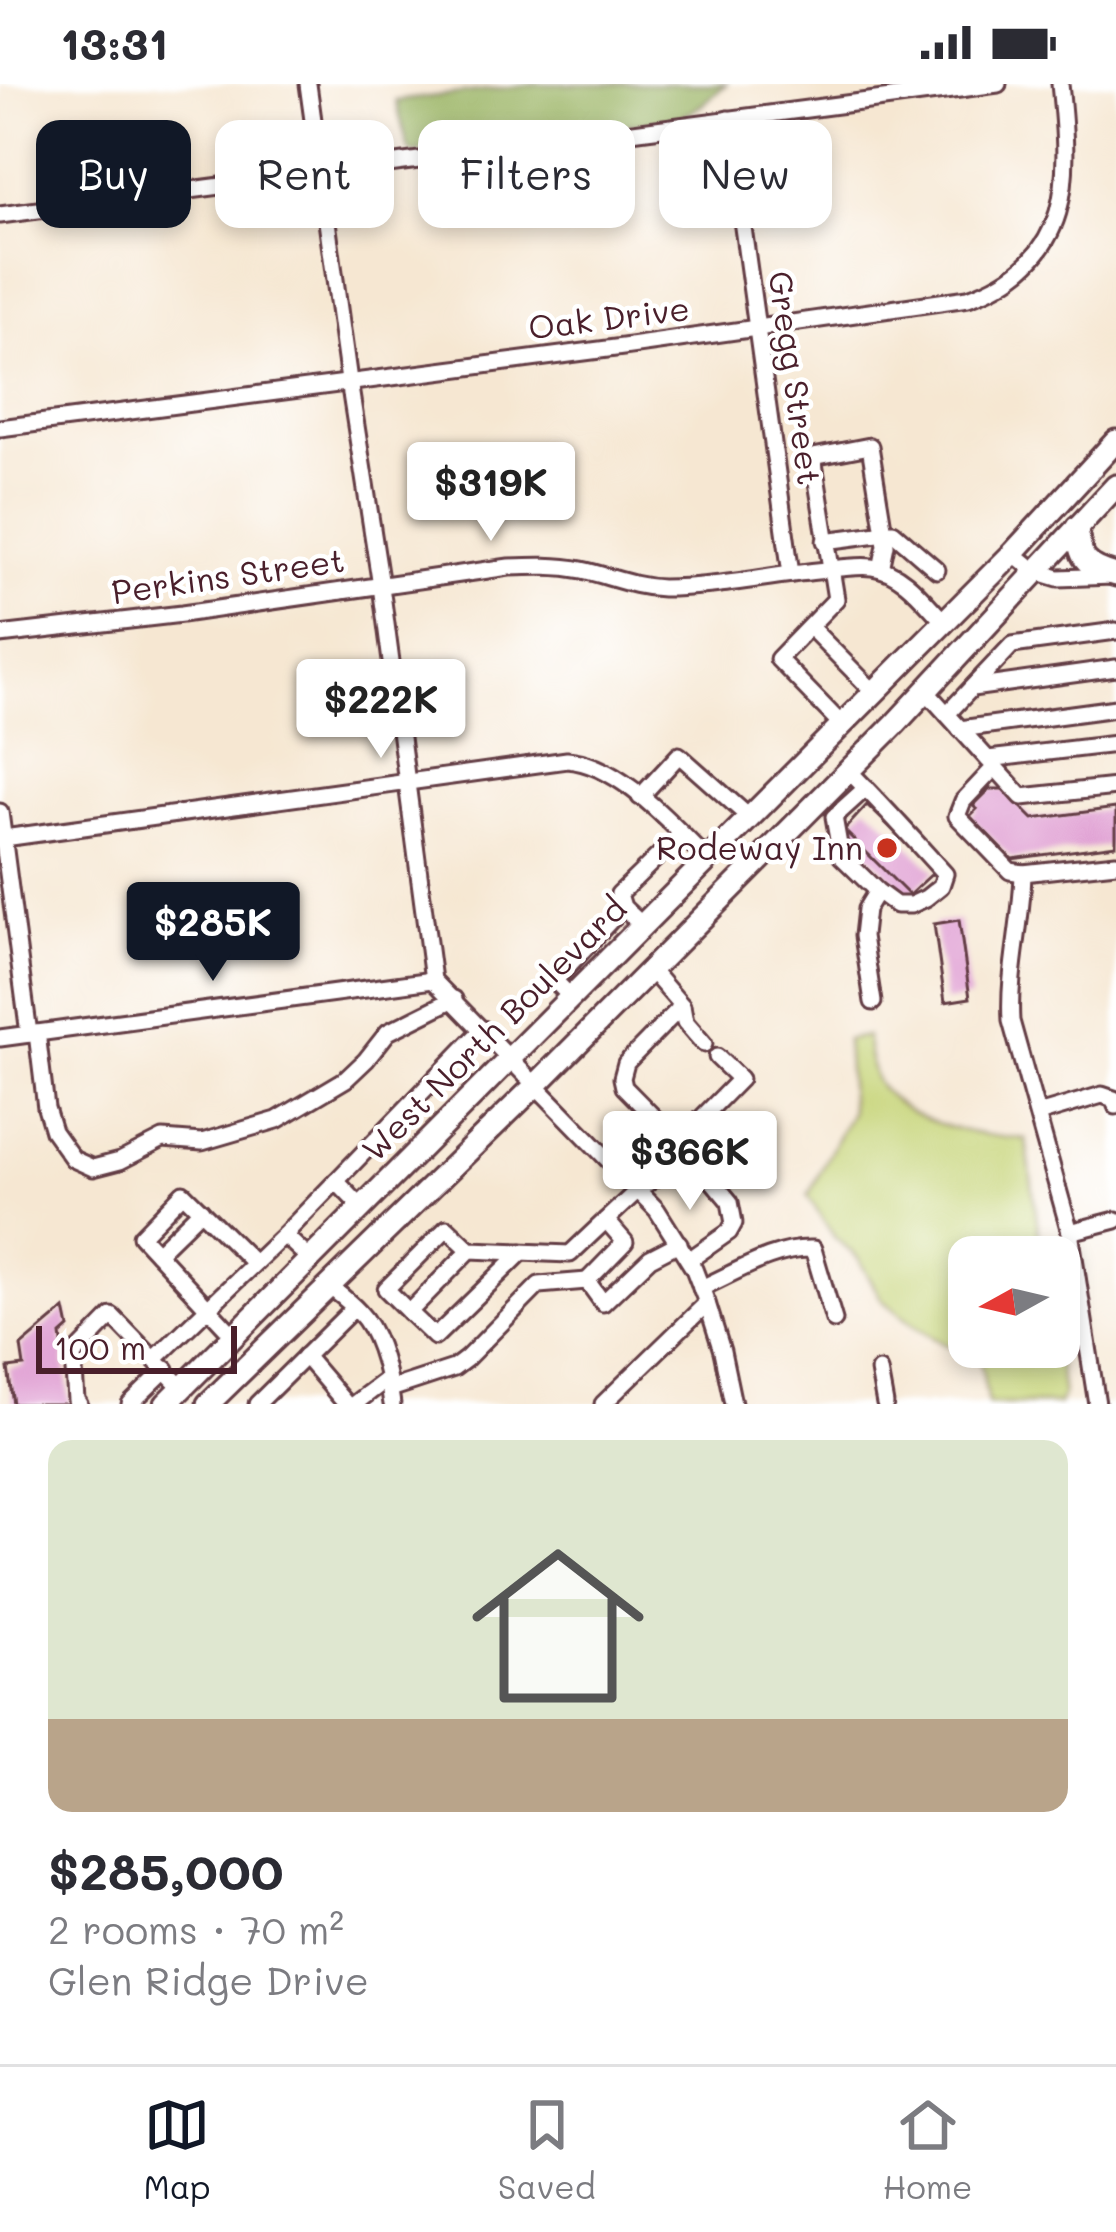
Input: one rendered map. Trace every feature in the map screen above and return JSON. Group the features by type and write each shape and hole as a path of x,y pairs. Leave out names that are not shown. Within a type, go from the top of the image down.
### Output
{"main road":[{"name":"West North Boulevard","path":"177,1399 234,1336 1013,553 1116,441"},
{"name":"West North Boulevard","path":"208,1404 651,970 828,807 849,771 1116,486"},
{"path":"1076,527 1082,557 1092,567 1116,575"},
{"path":"177,1399 267,1319 272,1298"}],"street":[{"path":"308,84 313,120"},
{"path":"394,162 998,84"},
{"name":"Oak Drive","path":"0,428 968,298 989,291 1021,268 1051,231 1064,196 1066,143 1060,84"},
{"name":"Gregg Street","path":"728,118 791,574"},
{"path":"0,215 215,186"},
{"path":"328,228 433,980 639,1190 679,1243 704,1296 733,1404"},
{"path":"842,725 778,659 836,599 813,457 870,446 886,545 881,569 914,590 944,622"},
{"path":"825,542 897,533 937,570"},
{"path":"1013,553 1035,571 1058,578 1116,575"},
{"name":"Perkins Street","path":"0,635 522,567 565,568 658,588 862,567 881,569"},
{"path":"810,626 874,692"},
{"path":"947,714 1012,644 1116,631"},
{"path":"972,688 1116,668"},
{"path":"926,691 1022,797 1116,787"},
{"path":"960,729 1116,708"},
{"path":"1116,745 992,763 957,816 1010,871 1116,863"},
{"path":"640,797 679,755 750,818"},
{"path":"4,838 567,760 592,765 616,778 708,860"},
{"path":"849,771 866,788 945,874 941,886 911,905 896,905 841,856 828,807 866,788"},
{"path":"0,812 46,1108 53,1131 73,1159 93,1168 120,1161 163,1139 202,1142 277,1120 346,1079 388,1032 454,999"},
{"path":"643,926 623,907 619,894 681,834"},
{"path":"1023,873 1012,1021 1070,1232 1097,1404"},
{"path":"872,1002 863,936 866,909 877,891"},
{"path":"572,998 556,979 623,907"},
{"path":"598,934 617,952"},
{"path":"651,970 682,1006 685,1022 704,1044"},
{"path":"0,1038 433,980"},
{"path":"682,1006 626,1063 622,1078 625,1088 730,1202 734,1223 729,1232 688,1260"},
{"path":"130,1404 207,1307 284,1235 483,1029"},
{"path":"522,1252 436,1337 386,1288 447,1228 470,1250 522,1252 570,1254 684,1148 740,1079 717,1057"},
{"path":"432,1082 460,1111"},
{"path":"1038,1114 1102,1095 1114,1099 1116,1106"},
{"path":"336,1181 362,1208"},
{"path":"234,1336 141,1236 183,1193 254,1263"},
{"path":"157,1253 201,1210"},
{"path":"305,1356 350,1404 454,1368 539,1286 587,1281 625,1242 606,1220"},
{"path":"1070,1232 1116,1220"},
{"path":"284,1235 310,1260"},
{"path":"587,1281 603,1303 650,1258 679,1243"},
{"path":"603,1404 704,1296 765,1259 813,1249 834,1320"},
{"path":"409,1312 470,1250"},
{"path":"329,1286 369,1326 390,1391"},
{"path":"257,1404 354,1308"},
{"path":"80,1404 74,1357 112,1316 160,1364 177,1399"},
{"path":"879,1371 885,1404"}],"green space":[{"path":"534,84 726,84 681,118 635,124 635,120 418,120 418,152 412,153 396,101"},
{"path":"866,1036 877,1082 906,1109 945,1126 1026,1139 1039,1236 948,1236 948,1345 918,1329 882,1300 858,1258 835,1238 808,1196 851,1112 846,1040"},
{"path":"982,1368 1059,1368 1063,1395 1059,1404 988,1404"}],"building":[{"path":"990,789 1003,789 1033,819 1116,808 1116,845 1012,859 970,816"},
{"name":"Rodeway Inn","path":"867,805 935,871 909,895 844,830"},
{"path":"959,920 970,998 945,1002 934,924"},
{"path":"65,1309 69,1328 61,1335 70,1404 13,1404 8,1368 24,1366 21,1346"}],"place":[{"name":"Rodeway Inn","path":"887,848"}]}
